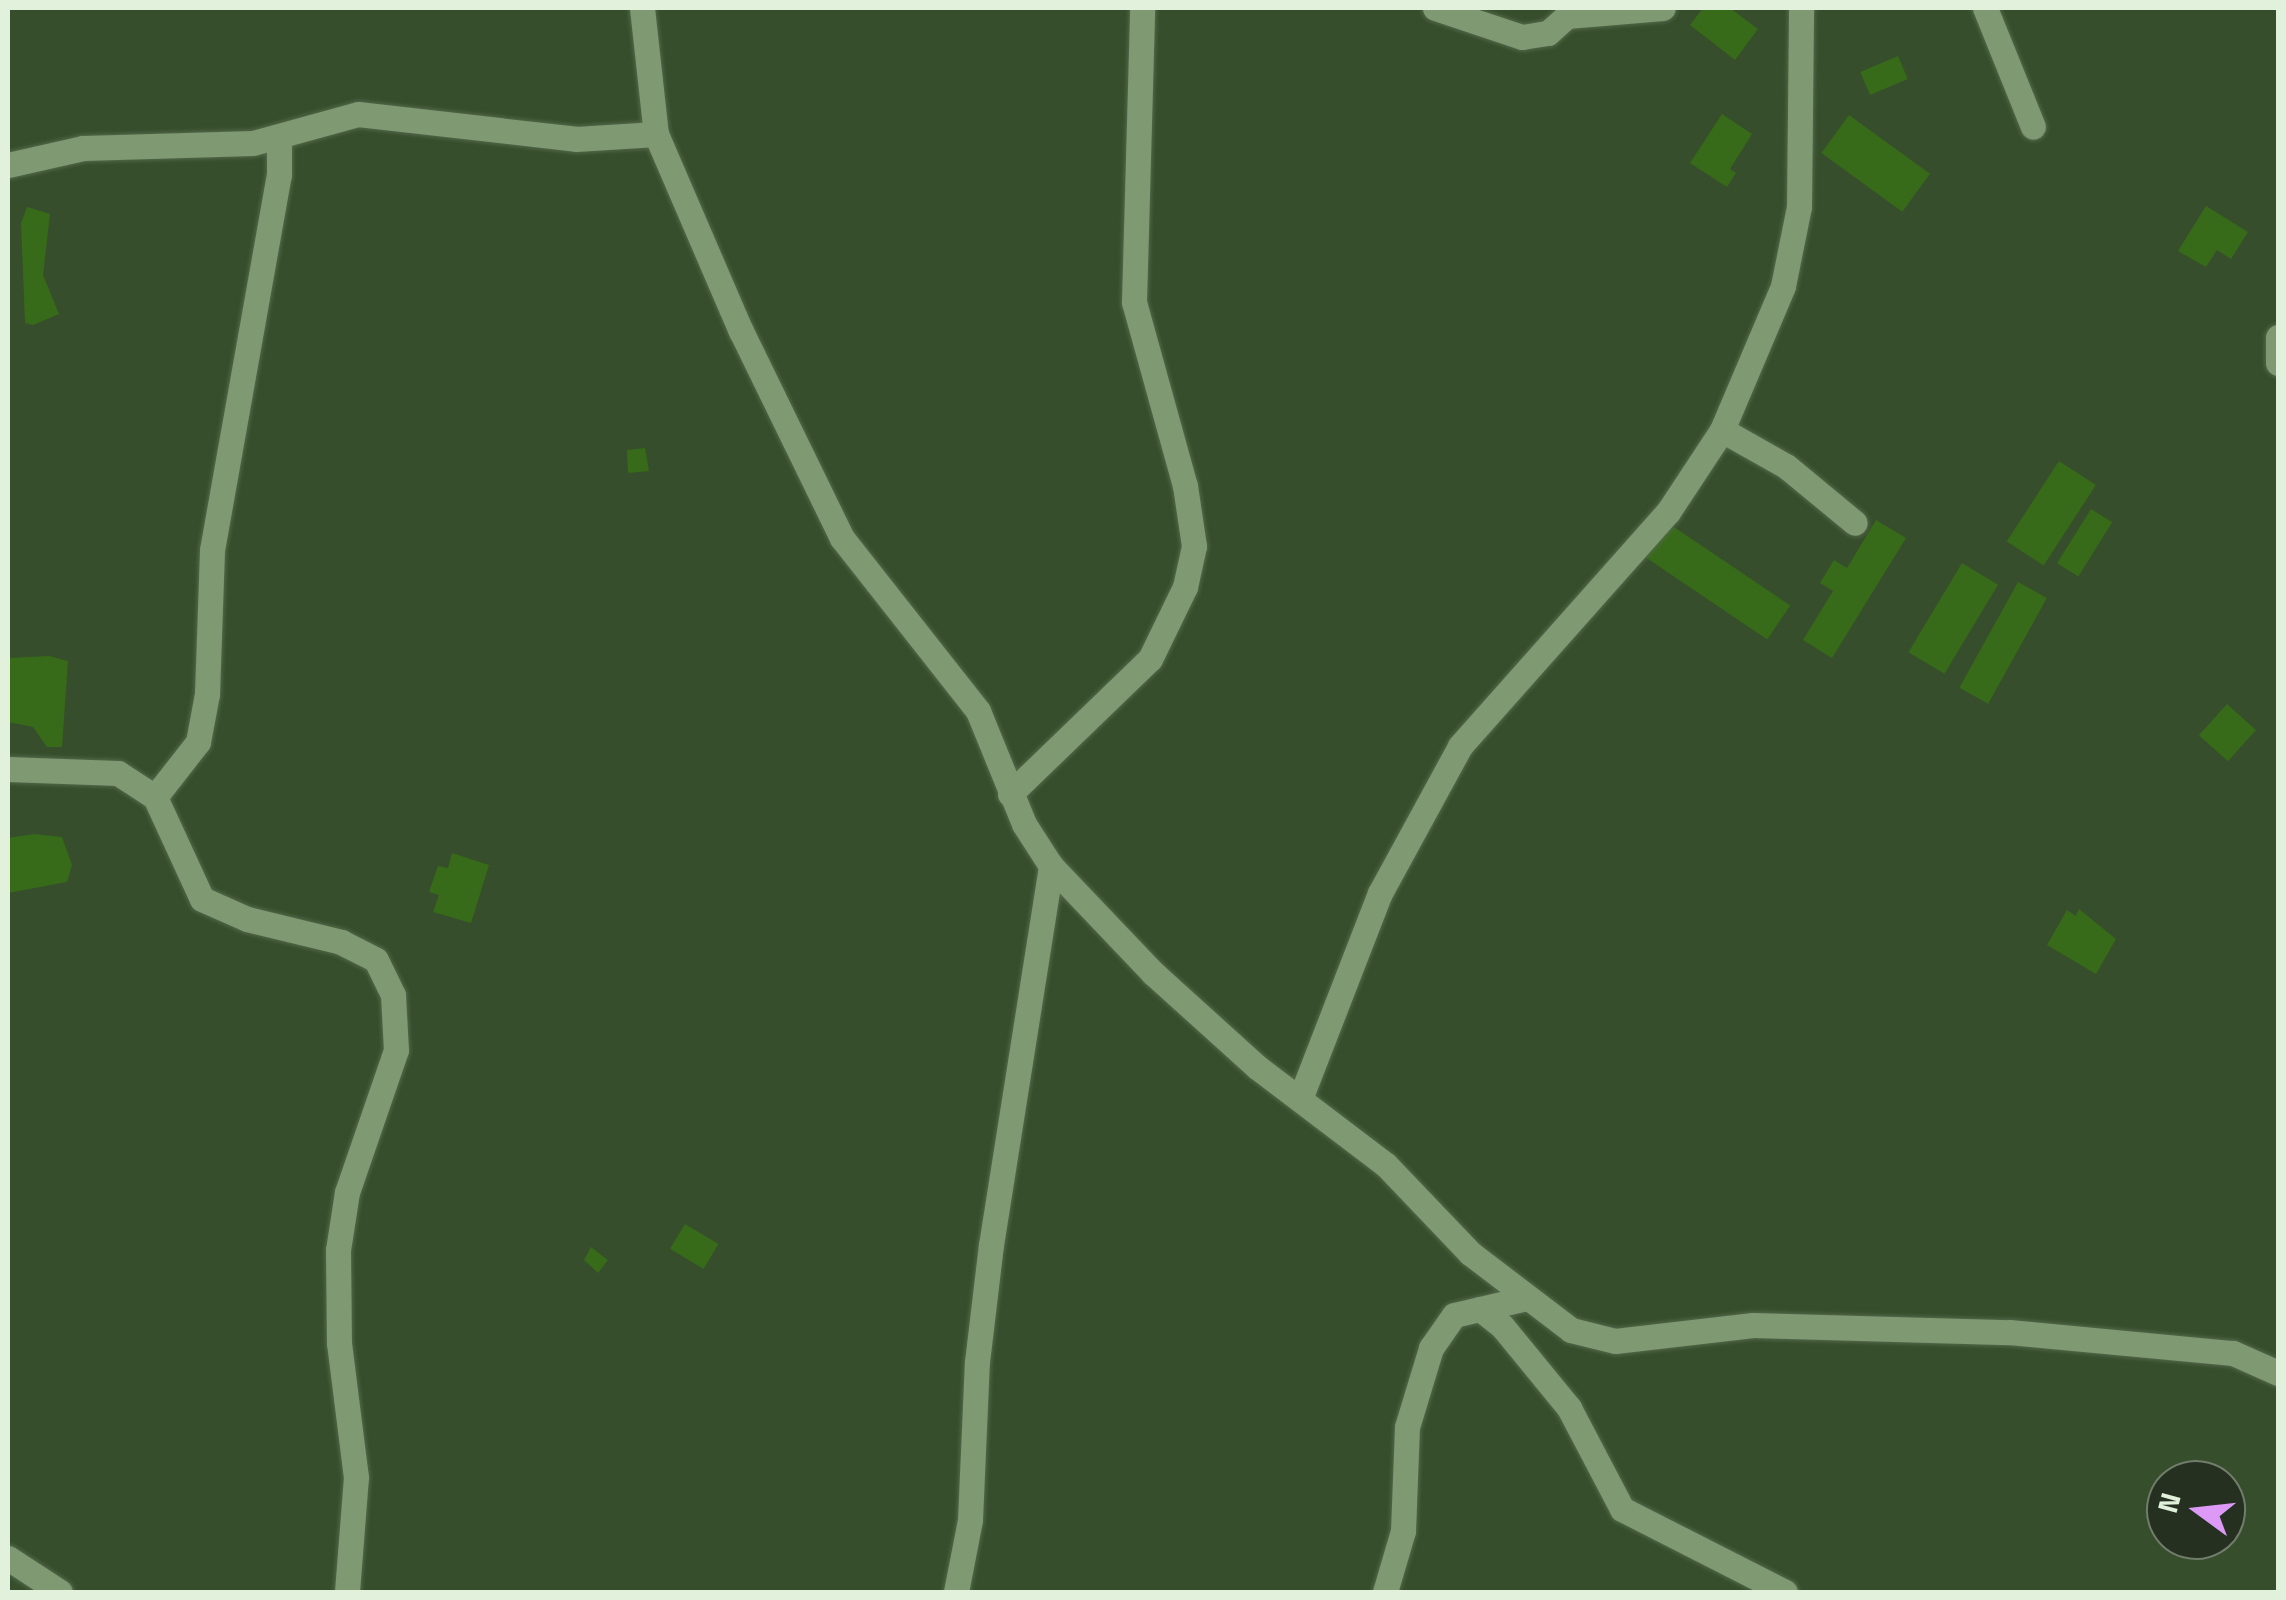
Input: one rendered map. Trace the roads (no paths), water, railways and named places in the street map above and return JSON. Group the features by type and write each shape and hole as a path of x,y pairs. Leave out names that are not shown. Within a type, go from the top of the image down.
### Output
{"street":[{"path":"642,8 656,134 741,332 842,538 978,711 1010,794 1052,866 1153,973 1300,1099 1386,1165 1470,1253 1571,1330 1615,1341 1754,1325 2009,1332 2233,1352 2278,1373"},
{"path":"1010,794 1150,658 1175,612 1194,546 1185,486 1134,302 1142,8"},
{"path":"1434,8 1522,38 1548,33 1567,16 1662,8"},
{"path":"1300,1099 1380,893 1460,746 1668,512 1722,430 1783,286 1799,207 1800,8"},
{"path":"1985,8 2033,127"},
{"path":"8,165 83,148 279,139 358,114 576,139 656,134"},
{"path":"155,796 198,742 207,694 212,550 279,175 279,139"},
{"path":"2278,337 2278,362"},
{"path":"1722,430 1786,466 1854,523"},
{"path":"8,769 118,773 155,796 202,899 247,919 341,942 376,960 393,995 396,1050 347,1192 338,1250 339,1342 356,1477 347,1592"},
{"path":"956,1592 970,1520 977,1362 991,1245 1052,866"},
{"path":"1385,1592 1403,1531 1407,1427 1418,1382 1442,1328 1454,1315 1527,1298"},
{"path":"1480,1309 1569,1408 1622,1509 1785,1592"},
{"path":"8,1558 60,1592"}]}
